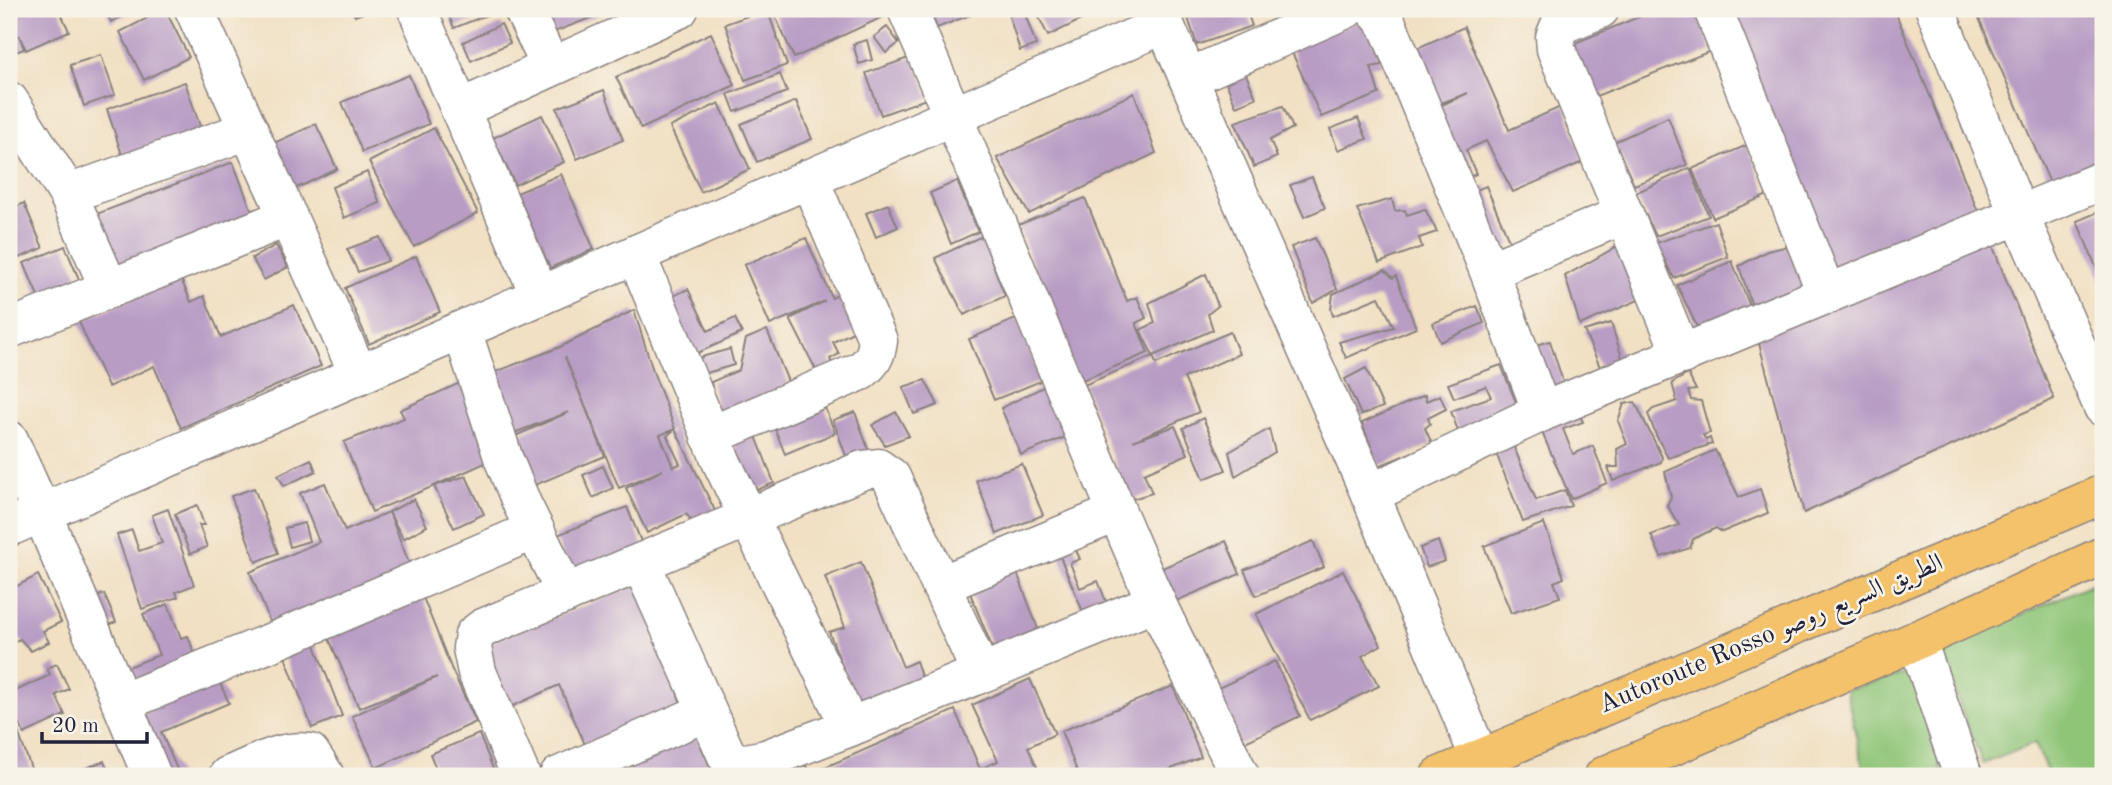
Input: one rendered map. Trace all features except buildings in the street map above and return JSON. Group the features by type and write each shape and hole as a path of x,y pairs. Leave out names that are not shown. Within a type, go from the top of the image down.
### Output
{"highway":[{"name":"Autoroute Rosso الطريق السريع روصو","path":"1440,776 1484,767 2103,494"},
{"path":"1604,776 2103,556"}],"street":[{"path":"194,9 359,375"},
{"path":"417,9 540,296"},
{"path":"523,9 551,67"},
{"path":"460,109 679,9"},
{"path":"907,9 954,116 1116,513 1156,603 1240,776"},
{"path":"1188,78 1346,9"},
{"path":"1374,9 1387,24 1489,271 1542,412"},
{"path":"1600,9 1560,26 1555,37 1556,49 1682,355"},
{"path":"1713,9 1827,295"},
{"path":"1935,9 2103,407"},
{"path":"25,520 954,116 1162,16 1370,494 1484,767"},
{"path":"9,101 68,194 109,288"},
{"path":"68,194 249,130"},
{"path":"710,436 861,371 872,362 876,354 878,341 809,178"},
{"path":"1370,494 1542,412 2103,180"},
{"path":"1489,271 1623,215"},
{"path":"9,329 288,217"},
{"path":"636,254 710,436 850,727"},
{"path":"461,330 503,460 566,594"},
{"path":"9,440 25,520 121,703 152,776"},
{"path":"521,776 472,657 474,635 483,628 863,470 878,468 891,477 981,673"},
{"path":"941,584 1116,513"},
{"path":"121,703 535,530"},
{"path":"641,563 727,756 746,764 850,727 1156,603"},
{"path":"1917,640 1963,776"},
{"path":"559,776 706,712"},
{"path":"228,776 299,751 310,753 325,776"}],"green space":[{"path":"2103,579 2103,776 2049,776 2035,743 1983,764 1939,651"},
{"path":"1912,672 1943,776 1865,776 1846,690"}]}
